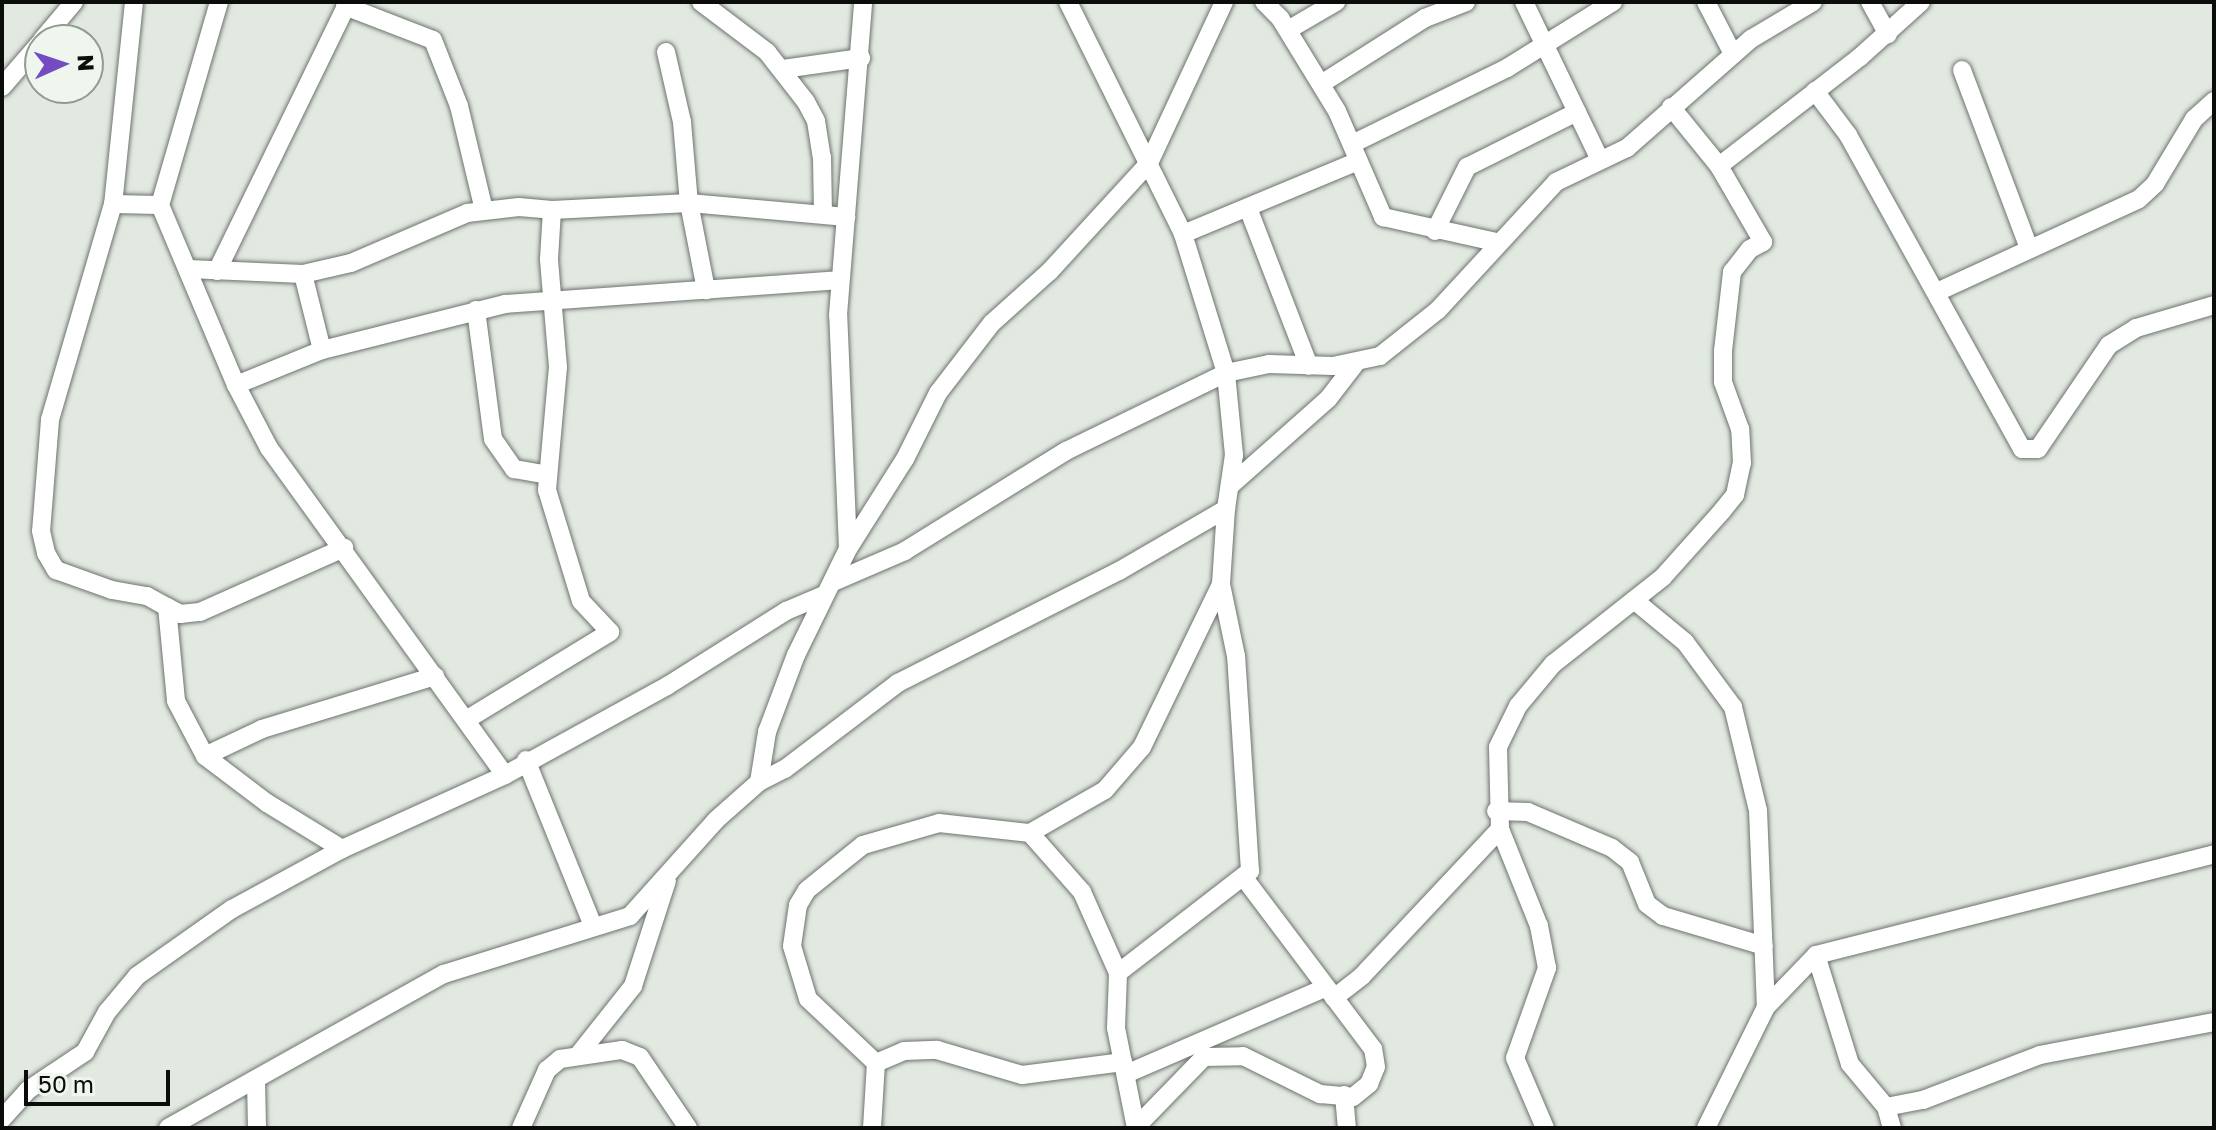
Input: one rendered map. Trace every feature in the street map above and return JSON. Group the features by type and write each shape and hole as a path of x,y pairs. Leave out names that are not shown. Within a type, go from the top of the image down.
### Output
{"street":[{"path":"55,24 74,2"},
{"path":"134,2 113,204 50,420 41,531 56,570 112,590 147,596 180,614 200,612 344,548"},
{"path":"219,2 160,205 236,385 269,448 466,720 481,749 505,775"},
{"path":"701,2 783,69 816,121 823,214"},
{"path":"848,549 839,280 861,58 863,2"},
{"path":"1068,2 1183,234 1226,373 1231,485 1226,509 1221,584 1231,621 1244,746 1250,865 1245,879 1159,937 1118,973"},
{"path":"759,782 767,732 828,588 848,549 905,459 938,393 992,323 1050,271 1149,163 1224,2"},
{"path":"1264,2 1288,30 1321,84 1383,217 1435,231 1496,242"},
{"path":"1288,30 1336,2"},
{"path":"1321,84 1425,18 1466,2"},
{"path":"1524,2 1600,160"},
{"path":"1183,234 1248,208 1355,153 1546,44 1613,2"},
{"path":"1706,2 1733,54"},
{"path":"2,1119 28,1090 85,1052 107,1012 137,976 232,909 342,849 505,775 526,760 667,686 786,611 905,551 1066,451 1226,373 1269,364 1355,364 1380,356 1438,310 1496,242 1556,182 1627,148 1733,54 1813,2"},
{"path":"1870,2 1888,34"},
{"path":"1719,166 1888,34 1921,2"},
{"path":"217,271 347,4 433,40 459,106 484,210"},
{"path":"666,52 682,122 689,203 706,290"},
{"path":"783,69 861,58"},
{"path":"2,87 24,61"},
{"path":"1962,70 2029,248"},
{"path":"1815,91 1848,135 1937,292 2016,443 2032,451 2109,345 2136,328 2214,305"},
{"path":"1937,292 2139,199 2155,184 2194,119 2214,101"},
{"path":"1545,1128 1515,1058 1547,968 1539,926 1498,820 1498,747 1518,706 1553,664 1663,577 1735,495 1742,463 1740,429 1723,382 1723,351 1732,272 1750,249 1763,242 1719,166 1671,107"},
{"path":"1435,231 1467,167 1577,112"},
{"path":"189,269 303,274 351,263 435,224 484,210 689,203 846,217"},
{"path":"113,204 160,205"},
{"path":"1248,208 1309,366"},
{"path":"466,720 610,632 581,601 551,516 547,475 555,425 556,304 549,259 552,210"},
{"path":"303,274 322,350"},
{"path":"236,385 322,350 505,304 556,304 839,280"},
{"path":"476,310 493,439 514,469 547,475"},
{"path":"1231,485 1328,399 1355,364"},
{"path":"168,1128 444,974 630,916 668,878 716,820 759,782 785,769 898,683 1119,571 1226,509"},
{"path":"876,1063 814,1007 803,989 792,946 798,905 807,890 863,845 939,823 1030,833 1105,790 1142,747 1221,584"},
{"path":"1634,600 1685,642 1733,707 1758,810 1766,1007"},
{"path":"167,607 176,701 205,756 267,803 342,849"},
{"path":"205,756 262,729 435,676"},
{"path":"526,760 593,926"},
{"path":"876,1063 904,1051 937,1050 1022,1075 1124,1068 1329,993 1362,976 1498,820 1528,812 1612,848 1630,862 1647,904 1663,916 1764,946"},
{"path":"1030,833 1082,892 1118,973 1116,1028 1136,1128"},
{"path":"1706,1128 1766,1007 1816,955 2214,854"},
{"path":"579,1054 633,986 668,878"},
{"path":"1136,1128 1204,1057 1243,1056 1301,1088 1353,1097 1369,1084 1376,1067 1373,1049 1245,879"},
{"path":"1816,955 1850,1064 1886,1107 1892,1128"},
{"path":"1886,1107 1923,1100 2040,1055 2214,1022"},
{"path":"521,1128 547,1070 560,1059 622,1050 640,1057 688,1128"},
{"path":"872,1128 876,1063"},
{"path":"256,1080 257,1128"},
{"path":"1344,1095 1347,1128"}]}
